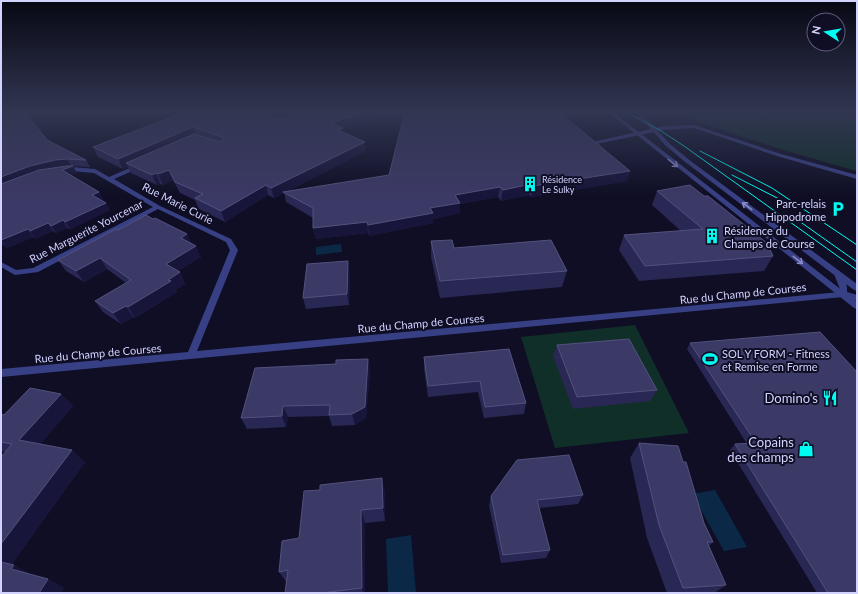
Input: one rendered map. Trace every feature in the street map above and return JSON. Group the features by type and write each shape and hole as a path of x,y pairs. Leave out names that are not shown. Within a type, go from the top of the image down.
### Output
{"street":[{"path":"596,142 606,140"},
{"path":"645,140 857,306"},
{"path":"663,140 686,160 857,288"},
{"path":"734,140 779,155 857,177"},
{"path":"108,179 143,164"},
{"name":"Rue Marie Curie","path":"57,172 72,169 94,171 158,206 229,241 234,250 191,356"},
{"name":"Rue Marguerite Yourcenar","path":"1,264 15,273 35,270 158,206"},
{"path":"838,274 844,289 842,294"},
{"path":"842,294 857,298"},
{"name":"Rue du Champ de Courses","path":"1,373 842,294"}],"green space":[{"path":"752,140 857,140 857,171"},
{"path":"635,325 689,433 555,448 521,337"}],"water":[{"path":"341,244 342,252 316,255 316,247"},
{"path":"715,490 747,547 724,551 692,494"},
{"path":"411,535 416,593 388,593 386,539"}],"building":[{"path":"1,140 47,140 86,160 55,160 30,166 1,177"},
{"path":"112,140 163,140 118,159 93,147"},
{"path":"181,140 213,140 220,142 223,140 360,140 365,142 271,188 266,185 221,211 195,198 203,194 175,182 169,170 152,175 126,163"},
{"path":"398,140 592,140 630,171 533,186 531,184 503,190 500,187 455,195 460,203 430,208 433,213 368,225 367,222 313,228 313,208 283,192 389,175"},
{"path":"73,166 62,170 99,192 92,195 106,203 65,222 63,220 51,226 48,223 30,231 28,229 1,240 1,184 39,170"},
{"path":"690,185 704,196 708,196 767,243 773,256 645,266 624,235 703,229 657,191"},
{"path":"146,215 187,234 181,238 196,246 166,264 180,272 168,280 171,281 128,307 126,306 113,313 95,301 131,280 100,258 76,271 58,260"},
{"path":"452,240 454,248 551,240 567,271 440,281 431,241"},
{"path":"348,261 347,294 303,298 307,264"},
{"path":"820,332 857,372 857,593 828,593 735,444 756,443 690,343"},
{"path":"629,339 657,390 577,397 557,345"},
{"path":"509,349 526,403 485,407 480,381 428,386 424,357"},
{"path":"368,359 365,407 352,414 329,415 330,405 283,406 282,416 241,418 255,368 336,364 336,360"},
{"path":"30,388 61,394 19,440 72,450 1,544 1,457 12,444 1,442 1,414 4,415"},
{"path":"639,443 678,446 683,462 686,462 704,523 713,542 707,542 726,585 683,588 659,525"},
{"path":"569,455 583,495 537,500 550,550 503,555 491,496 517,460"},
{"path":"382,478 383,508 361,510 362,588 321,593 285,593 288,570 279,572 282,541 299,538 304,491 320,490 320,485"},
{"path":"1,562 14,565 11,569 48,579 39,593 1,593"}],"tram line":[{"path":"674,140 857,270"},
{"path":"700,151 772,188 857,245"},
{"path":"732,175 785,202"},
{"path":"792,216 857,262"}],"place":[{"name":"Résidence Le Sulky","path":"530,184"},
{"name":"Parc-relais Hippodrome","path":"838,209"},
{"name":"Résidence du Champs de Course","path":"712,236"},
{"name":"SOL Y FORM - Fitness et Remise en Forme","path":"710,359"},
{"name":"Domino's","path":"830,398"},
{"name":"Copains des champs","path":"806,449"}]}
